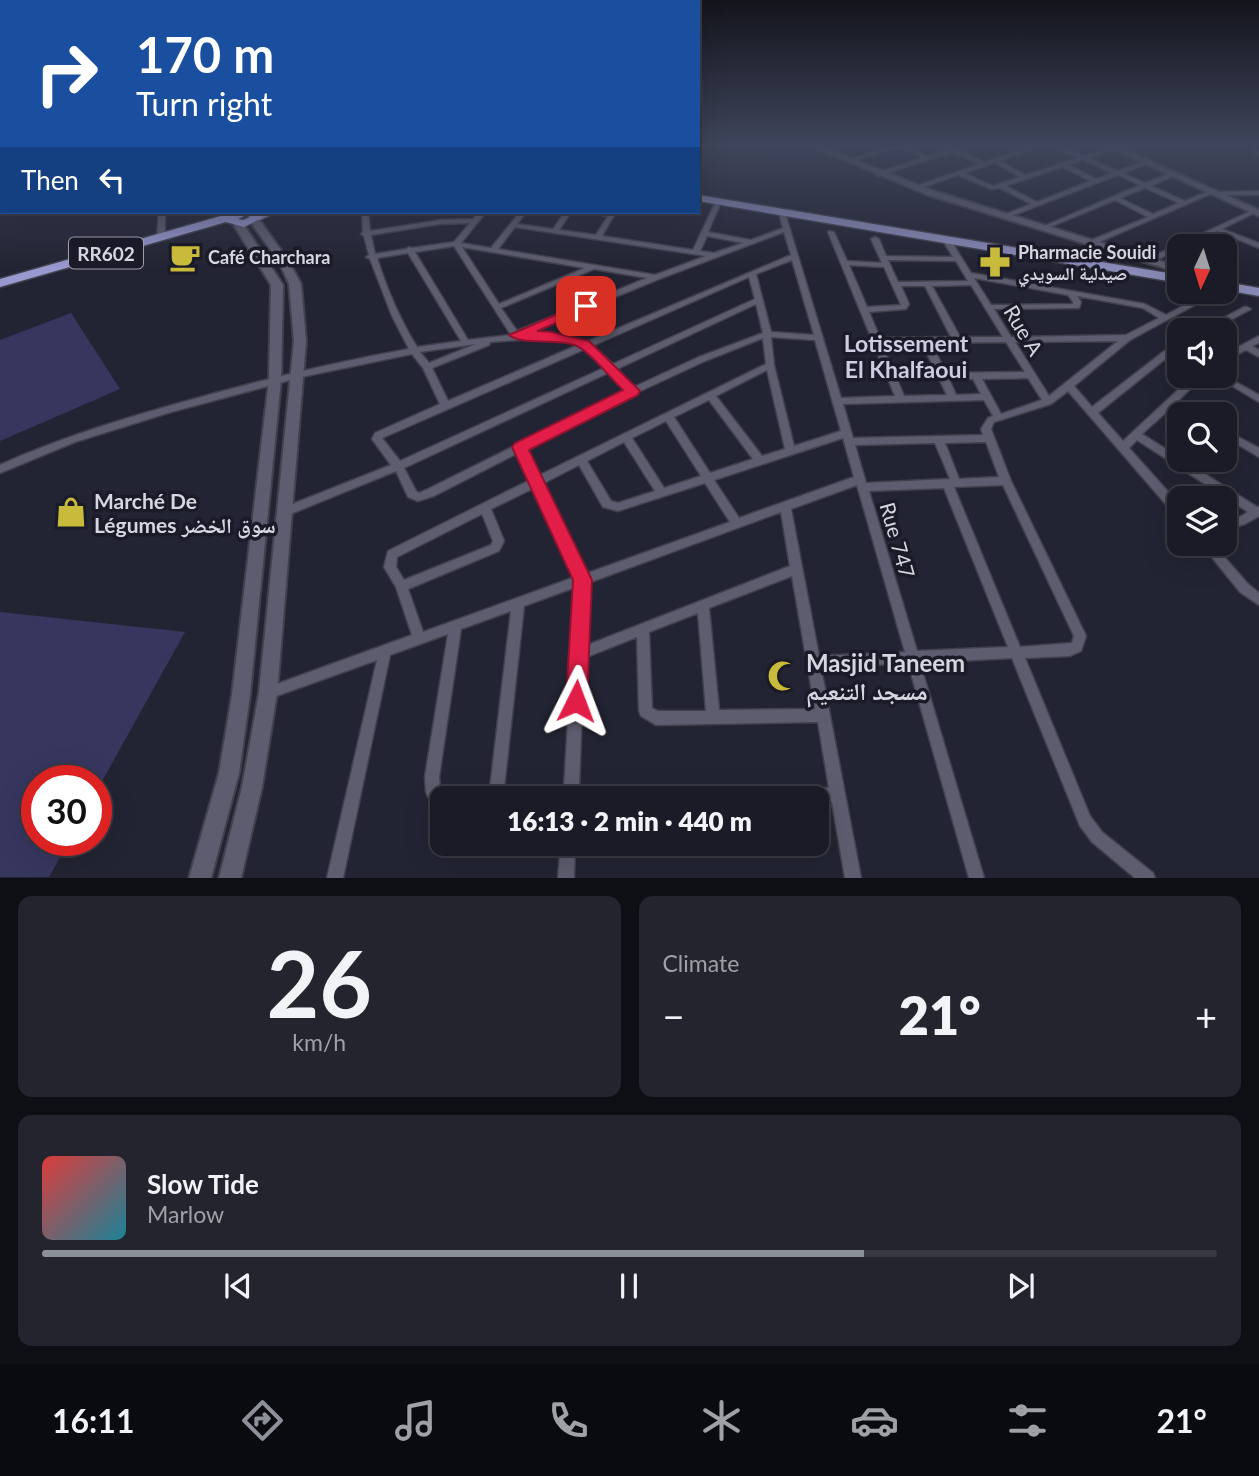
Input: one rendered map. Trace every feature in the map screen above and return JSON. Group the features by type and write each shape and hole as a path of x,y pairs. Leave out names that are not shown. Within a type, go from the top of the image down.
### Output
{"highway":[{"name":"RR602","path":"0,284 161,237 246,216"},
{"name":"RR602","path":"0,289 246,216"}],"main road":[{"path":"700,198 947,241 1147,267 1167,274"},
{"path":"230,877 252,787 268,692 300,341 295,284 283,260 246,216"},
{"path":"200,877 229,773 242,695 275,380 277,285 246,216"},
{"path":"1237,288 1259,292"}],"street":[{"path":"910,186 1092,243 1147,267 1167,269"},
{"path":"916,188 922,186"},
{"path":"986,186 992,189 1002,186 1036,204"},
{"path":"1006,216 1082,186"},
{"path":"1043,228 1147,186 1185,203"},
{"path":"1201,186 1235,197 1257,212"},
{"path":"1092,243 1215,192"},
{"path":"1235,197 1259,193"},
{"path":"1117,199 1154,217"},
{"path":"696,252 718,202"},
{"path":"1147,267 1257,212"},
{"name":"Rue 747","path":"782,213 977,877"},
{"path":"161,237 162,214"},
{"path":"367,214 365,234 370,257 413,349 426,367 445,405"},
{"path":"456,244 481,214"},
{"path":"493,250 521,214"},
{"path":"555,231 567,214"},
{"path":"598,238 611,214"},
{"path":"365,234 440,222 476,220"},
{"path":"513,225 717,256"},
{"path":"0,469 66,441 295,374 413,349 515,335 656,277 787,229"},
{"path":"1219,230 1259,246"},
{"path":"831,232 901,399"},
{"path":"704,233 755,242"},
{"path":"863,310 905,306 875,239"},
{"name":"Rue A","path":"947,241 1048,402"},
{"path":"456,244 515,335"},
{"path":"370,257 456,244 656,277"},
{"path":"409,249 465,341"},
{"path":"795,256 584,344 378,435 377,439 398,466 412,494 418,497 702,359 767,334 819,338"},
{"path":"843,263 959,259"},
{"path":"497,307 595,266"},
{"path":"752,273 790,451"},
{"path":"895,284 972,279 1070,292 1145,306 1164,317"},
{"path":"927,283 957,340"},
{"path":"990,307 1076,306 1077,302 1070,292"},
{"path":"284,512 398,466 759,300"},
{"path":"813,662 1070,650 1077,647 1080,636 1006,481 986,424 998,417 1048,402 1126,338 1191,304"},
{"path":"1229,318 1247,309"},
{"path":"515,335 551,336 584,344 633,391"},
{"path":"876,341 1126,338"},
{"path":"426,367 496,339"},
{"path":"925,340 953,397"},
{"path":"1237,350 1259,340"},
{"path":"1244,346 1259,354"},
{"path":"1092,412 1167,352"},
{"path":"419,639 401,586 390,567 392,554 770,365"},
{"path":"943,376 1031,374"},
{"path":"976,376 998,417"},
{"path":"1069,386 1167,498"},
{"path":"1237,386 1259,399"},
{"path":"1123,447 1186,388"},
{"path":"710,395 760,461"},
{"path":"838,401 988,397"},
{"path":"668,416 737,524"},
{"path":"1136,435 1258,511 1237,522"},
{"path":"626,437 662,493"},
{"path":"582,459 607,503 613,508 790,451 848,438 989,438"},
{"path":"939,440 951,483 1015,652 1084,821 1097,837 1149,877"},
{"path":"1237,440 1259,453"},
{"path":"520,447 582,580 572,786"},
{"path":"268,692 785,506 862,483 1006,481"},
{"path":"785,506 853,877"},
{"path":"401,586 495,548 499,541 498,533 485,507"},
{"path":"1217,556 1259,600"},
{"path":"579,654 796,569"},
{"path":"497,786 518,603"},
{"path":"703,606 713,716"},
{"path":"431,786 455,626"},
{"path":"643,629 646,711 656,718 823,715"},
{"path":"335,877 385,651"},
{"path":"829,795 838,795"},
{"path":"566,877 567,856"}],"shaded area":[{"path":"71,313 120,389 0,441 0,340"},
{"path":"0,612 185,632 111,765 21,765 21,856 61,856 49,877 0,877"}],"place":[{"name":"Café Charchara","path":"185,257"},
{"name":"Pharmacie Souidi صيدلية السويدي","path":"995,262"},
{"name":"Marché De Légumes سوق الخضر","path":"71,512"},
{"name":"Masjid Taneem مسجد التنعيم","path":"783,676"}],"district":[{"name":"Lotissement El Khalfaoui","path":"906,356"}],"route":[{"path":"576,701 582,580 520,447 633,391 584,344 551,336 515,335 586,306"}]}
